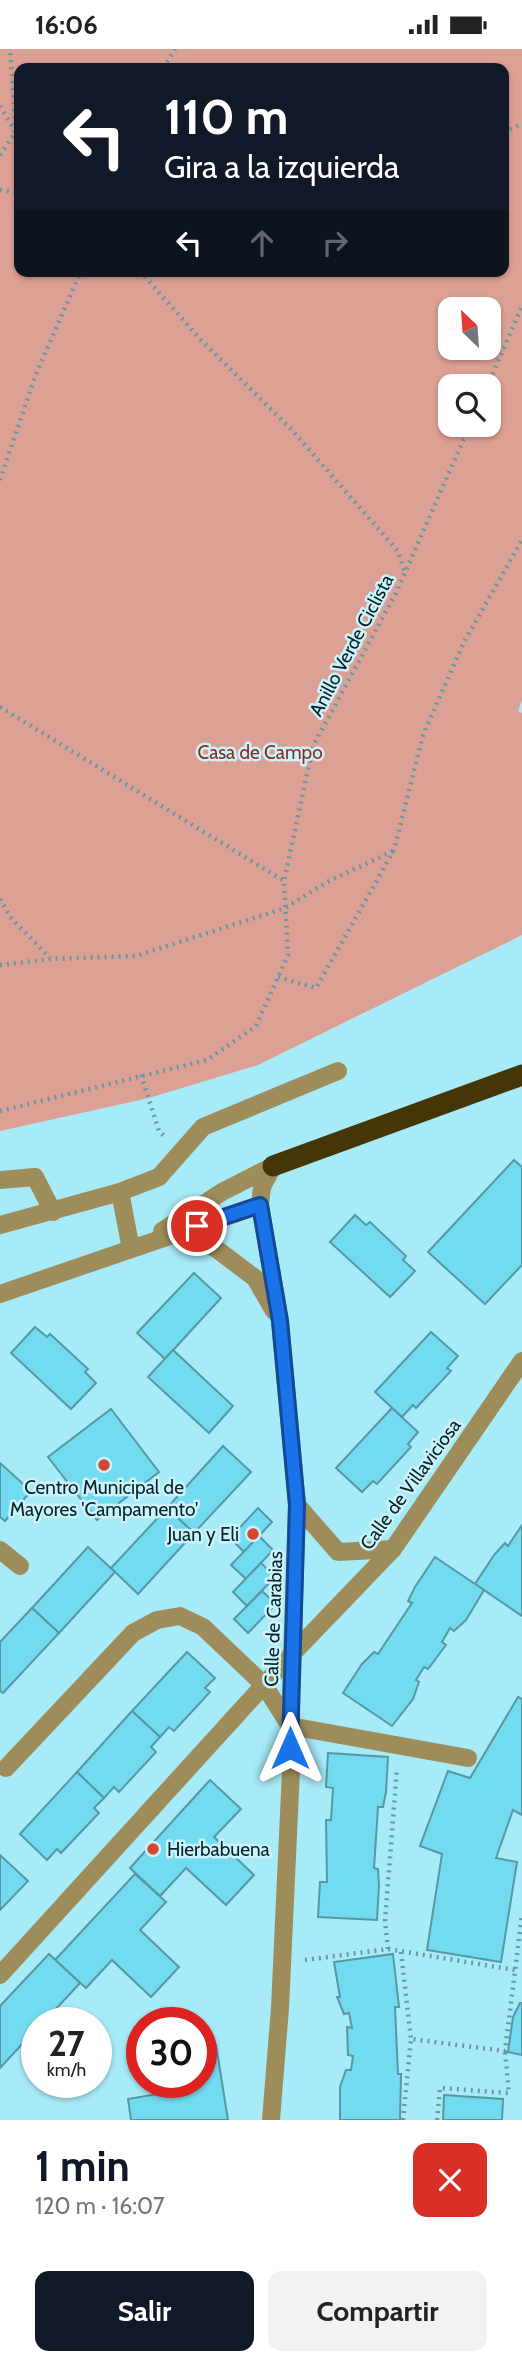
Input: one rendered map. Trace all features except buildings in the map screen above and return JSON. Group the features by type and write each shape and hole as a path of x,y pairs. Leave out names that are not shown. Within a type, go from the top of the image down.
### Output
{"highway":[{"path":"273,1167 522,1075"}],"street":[{"path":"0,1225 120,1192 159,1177 203,1127 338,1071"},
{"path":"0,1294 260,1205 262,1187 273,1167"},
{"path":"136,1247 222,1192 273,1167"},
{"path":"0,1180 27,1175 35,1177 53,1212"},
{"path":"120,1192 136,1247"},
{"name":"Calle de Carabias","path":"260,1205 280,1321 297,1505 291,1770 271,2120"},
{"path":"176,1233 215,1248 255,1278 280,1321"},
{"name":"Calle de Villaviciosa","path":"0,1975 293,1653 393,1549 522,1361"},
{"path":"297,1505 338,1552 393,1549"},
{"path":"0,1551 20,1566"},
{"path":"6,1768 132,1633 157,1620 180,1616 203,1627 264,1685 290,1726 468,1758"}],"path":[{"path":"10,49 14,104"},
{"path":"0,106 14,129"},
{"path":"0,155 14,135"},
{"path":"0,480 36,374 78,277"},
{"path":"145,277 201,340 290,428 398,551 405,573"},
{"path":"493,374 522,306"},
{"name":"Anillo Verde Ciclista","path":"0,1111 207,1060 256,1025 288,955 284,881 313,746 405,573 465,437"},
{"path":"278,977 316,988 394,850 423,736 464,642 522,540"},
{"path":"0,707 284,881"},
{"path":"0,965 51,959 136,956 285,908 327,882 394,850"},
{"path":"0,899 10,917 51,959"},
{"path":"141,1075 161,1134 190,1143"},
{"path":"387,1949 385,1921 398,1745"},
{"path":"437,2120 440,2088 509,2093 505,2050 522,1915"},
{"path":"282,1962 387,1949 515,1970"},
{"path":"401,1952 411,2039 403,2120"},
{"path":"411,2039 505,2050"}],"green space":[{"name":"Casa de Campo","path":"0,49 522,49 522,700 518,711 522,713 522,935 258,1065 149,1098 0,1131"}],"place":[{"name":"Centro Municipal de Mayores 'Campamento'","path":"104,1465"},
{"name":"Juan y Eli","path":"253,1534"},
{"name":"Hierbabuena","path":"153,1849"}],"route":[{"path":"197,1226 260,1205 280,1321 297,1505 290,1748"}]}
